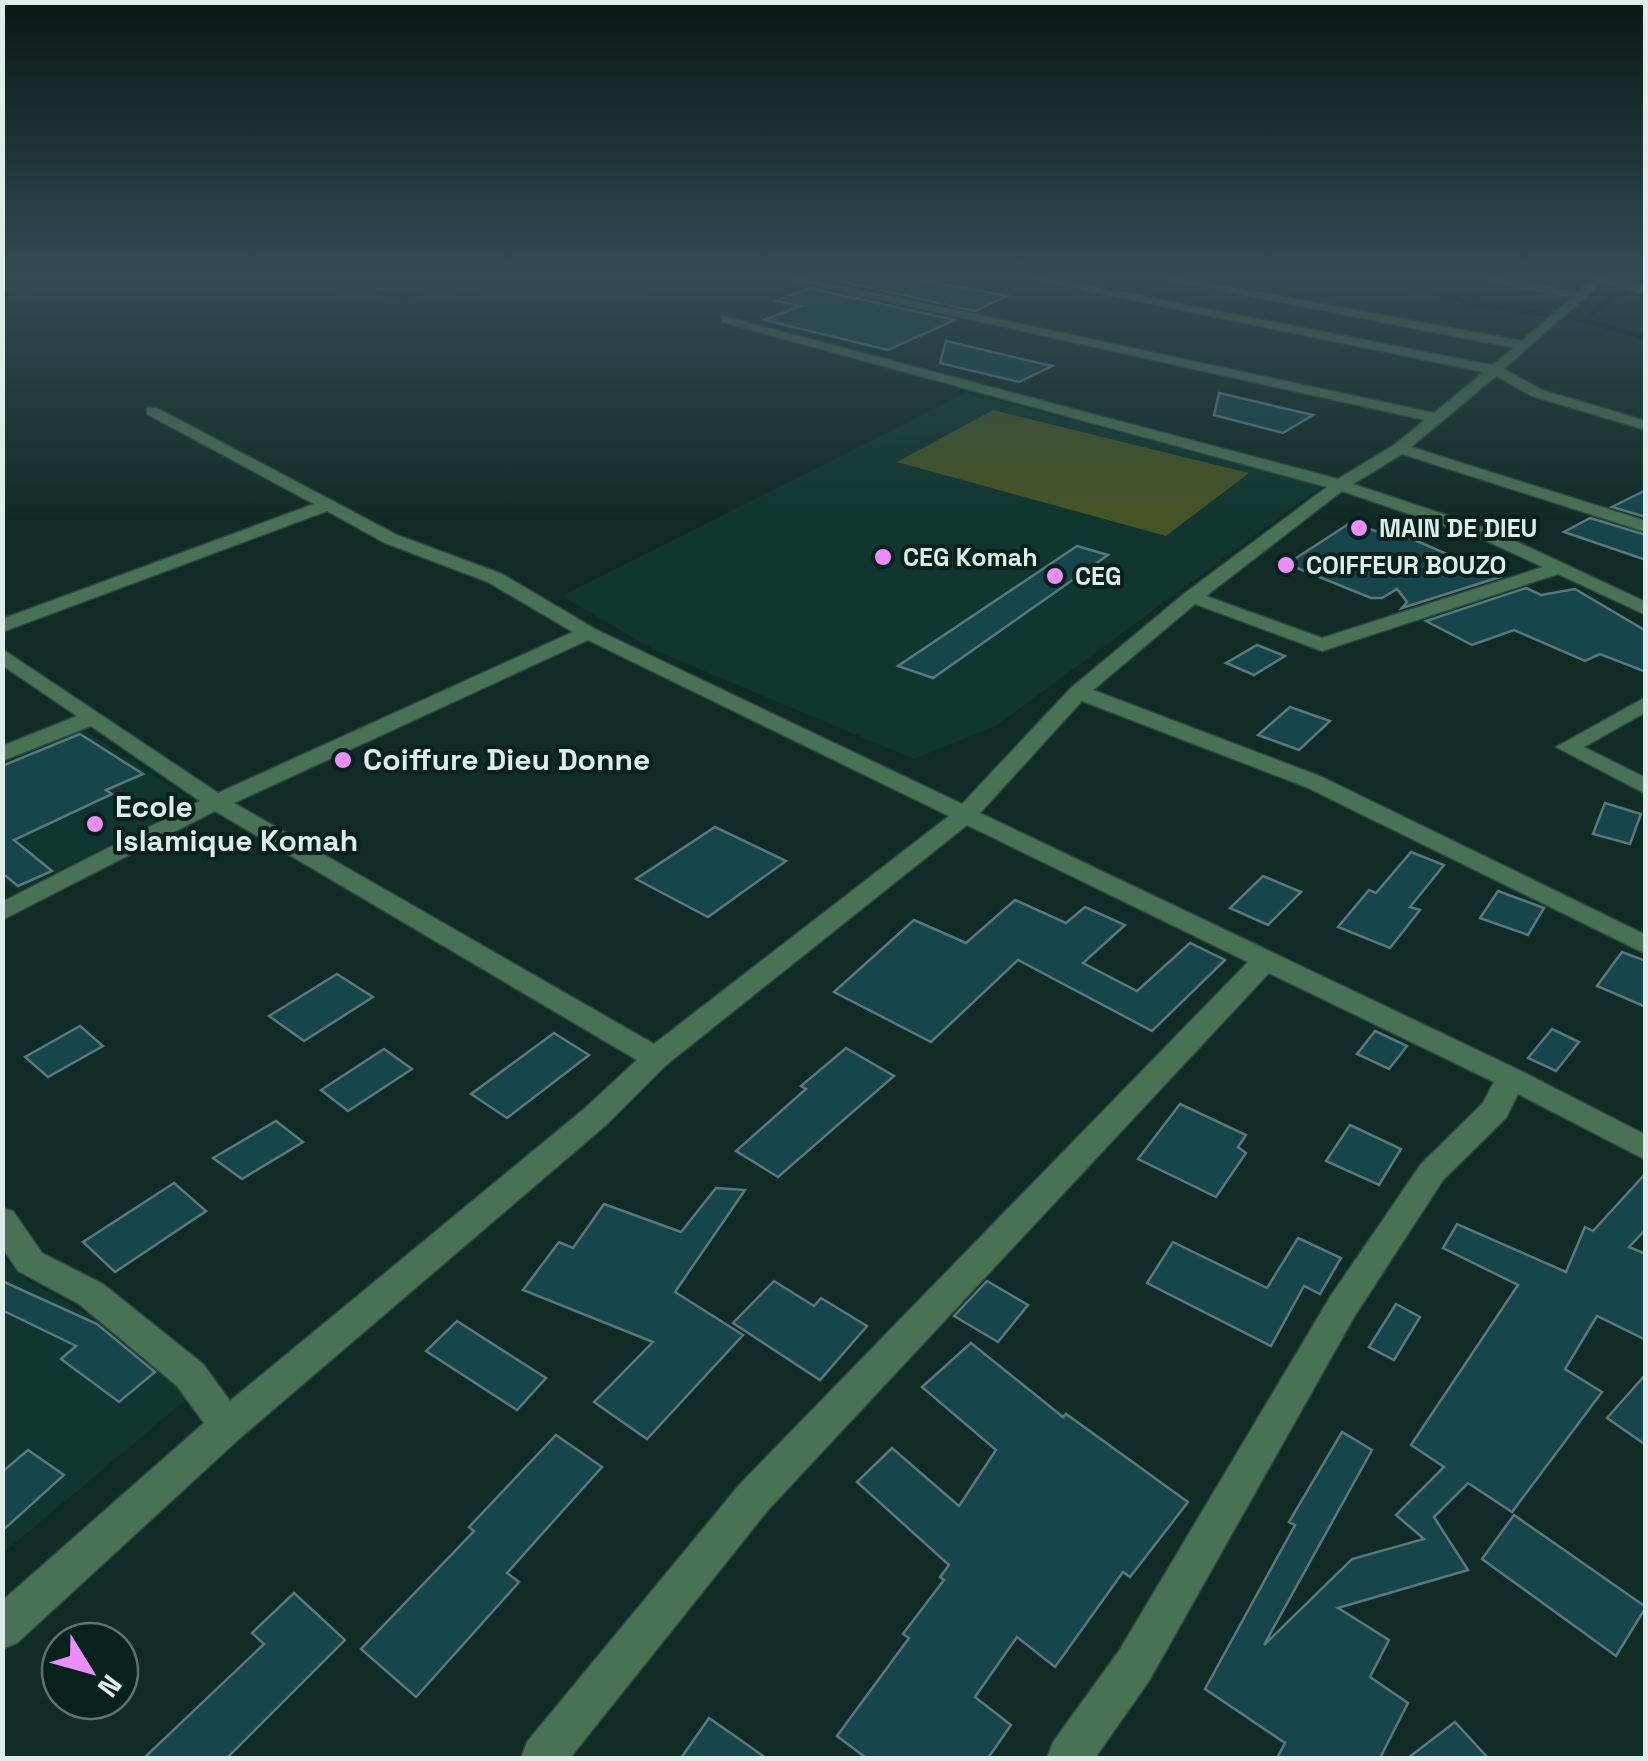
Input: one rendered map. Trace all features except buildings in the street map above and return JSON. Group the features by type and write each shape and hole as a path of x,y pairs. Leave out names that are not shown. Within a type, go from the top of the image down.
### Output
{"street":[{"path":"861,355 1340,485 1488,534 1646,609"},
{"path":"1146,355 1437,418"},
{"path":"1421,355 1496,370 1537,394 1646,426"},
{"path":"2,1629 227,1426 595,1118 656,1058 964,816 1078,692 1192,597 1340,485 1400,448 1514,355"},
{"path":"152,410 390,539 495,578 588,634 1511,1078 1646,1149"},
{"path":"1400,448 1646,527"},
{"path":"2,626 328,505"},
{"path":"1192,597 1322,646 1559,568"},
{"path":"2,912 216,802 588,634"},
{"path":"2,655 216,802 422,918 656,1058"},
{"path":"1078,692 1314,782 1646,946"},
{"path":"1646,702 1567,747 1646,787"},
{"path":"2,754 92,716"},
{"path":"543,1758 754,1497 1266,960"},
{"path":"1069,1758 1134,1666 1342,1308 1432,1172 1495,1110 1511,1078"},
{"path":"2,1220 30,1262 92,1294 190,1375 227,1426"}],"shaded area":[{"name":"CEG Komah","path":"967,393 1322,486 996,726 914,759 654,650 562,596"},
{"path":"83,729 194,802 20,890 7,885 3,881 2,763"},
{"path":"3,1258 27,1280 140,1343 188,1398 3,1553"}],"green space":[{"path":"993,410 1249,473 1166,536 897,462"}],"place":[{"name":"MAIN DE DIEU","path":"1359,528"},
{"name":"CEG Komah","path":"883,557"},
{"name":"COIFFEUR BOUZO","path":"1286,565"},
{"name":"CEG","path":"1055,576"},
{"name":"Coiffure Dieu Donne","path":"343,760"},
{"name":"Ecole Islamique Komah","path":"95,824"}]}
